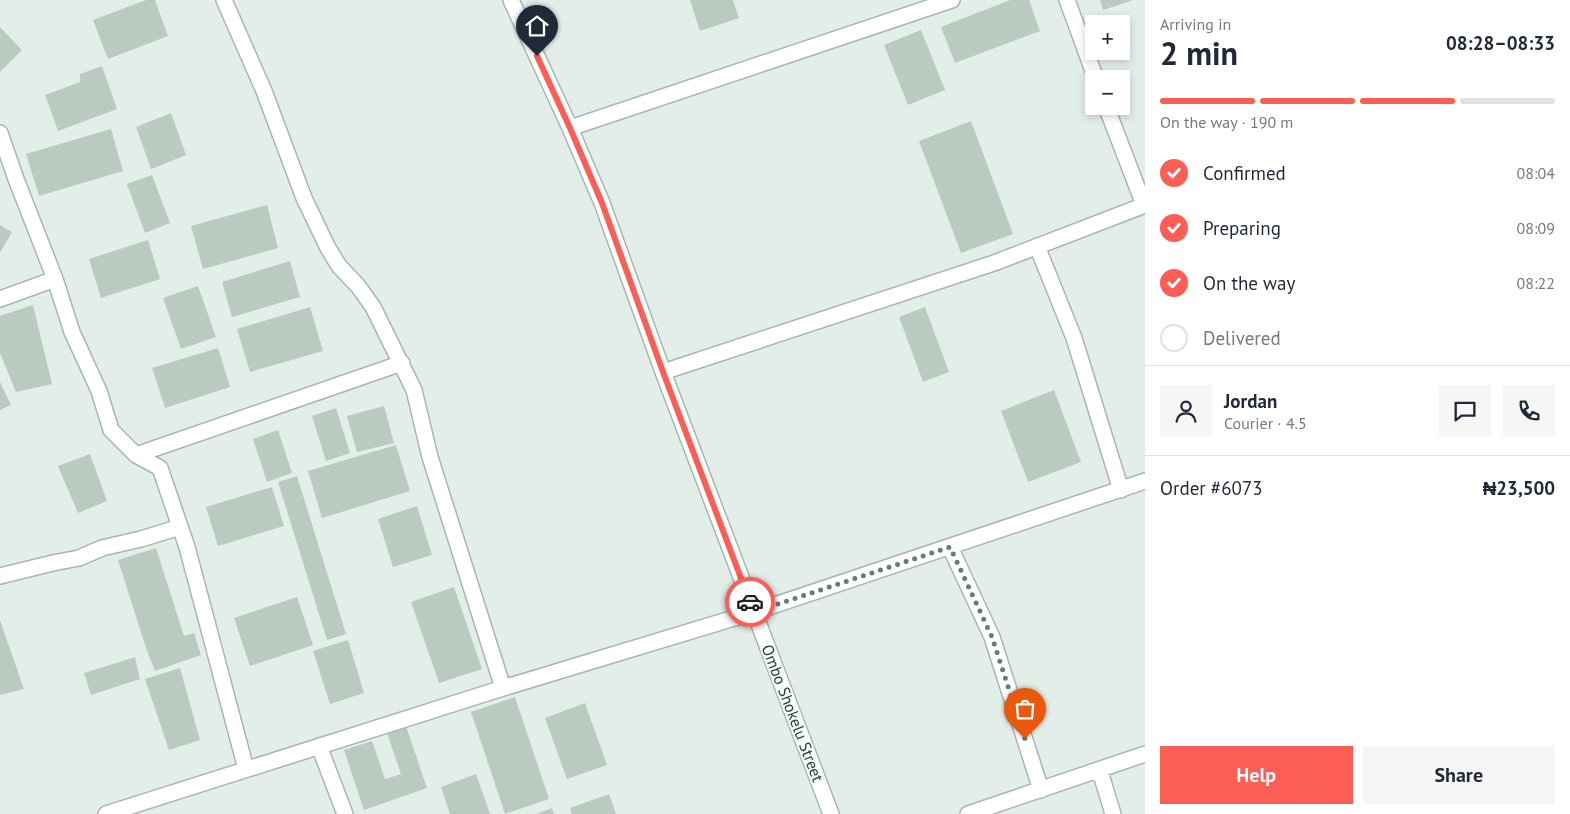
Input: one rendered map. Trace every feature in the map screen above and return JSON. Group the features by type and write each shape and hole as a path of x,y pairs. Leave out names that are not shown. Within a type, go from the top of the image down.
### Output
{"street":[{"path":"224,0 264,91 304,198 339,266 358,286 373,307 414,390 430,457 503,688"},
{"name":"Ombo Shokelu Street","path":"511,0 602,203 663,372 831,814"},
{"path":"570,128 952,0"},
{"path":"1067,0 1093,70"},
{"path":"663,372 994,263 1144,205 1109,115"},
{"path":"0,133 55,279 72,332 99,391 111,430 136,455 160,468 187,547 246,769"},
{"path":"1037,246 1074,338 1121,490"},
{"path":"0,298 55,279"},
{"path":"136,455 402,363"},
{"path":"106,814 503,688 754,612 1145,481"},
{"path":"0,576 79,558 102,548 180,527"},
{"path":"950,547 992,637 1041,790"},
{"path":"319,746 345,814"},
{"path":"968,814 1145,754"},
{"path":"1100,770 1113,814"}],"building":[{"path":"146,0 155,0 168,36 108,59 93,20"},
{"path":"690,0 733,0 739,18 700,31"},
{"path":"1010,0 1029,0 1040,31 955,63 941,27"},
{"path":"1100,0 1133,0 1103,10"},
{"path":"0,27 22,50 0,72"},
{"path":"921,30 945,90 908,105 884,45"},
{"path":"102,66 117,109 58,131 45,95 80,82 80,74"},
{"path":"171,113 186,155 151,169 136,127"},
{"path":"971,121 1013,234 961,253 919,141"},
{"path":"111,129 123,171 39,196 26,154"},
{"path":"152,175 170,223 145,233 127,184"},
{"path":"267,205 278,248 203,269 191,226"},
{"path":"0,225 12,232 0,253"},
{"path":"148,240 160,279 101,298 89,259"},
{"path":"290,261 300,297 232,317 222,282"},
{"path":"198,286 216,337 181,349 163,298"},
{"path":"33,305 52,384 16,392 0,353 0,316"},
{"path":"310,307 323,351 250,372 237,329"},
{"path":"925,307 949,372 923,382 899,317"},
{"path":"218,348 230,387 165,408 152,368"},
{"path":"0,382 11,405 0,410"},
{"path":"1054,390 1081,462 1028,482 1001,411"},
{"path":"384,406 394,443 357,452 347,416"},
{"path":"336,408 350,453 326,461 312,416"},
{"path":"278,430 292,473 267,482 253,439"},
{"path":"396,445 410,491 322,518 308,471"},
{"path":"90,454 107,501 78,513 58,466"},
{"path":"297,476 346,634 327,640 278,482"},
{"path":"272,487 284,526 218,546 206,507"},
{"path":"417,506 432,555 393,567 378,519"},
{"path":"156,548 184,636 194,633 201,655 155,671 118,560"},
{"path":"454,587 482,669 439,683 411,602"},
{"path":"297,597 313,645 250,666 234,618"},
{"path":"0,620 24,689 0,695"},
{"path":"348,640 364,693 330,704 313,651"},
{"path":"135,657 140,679 91,695 84,673"},
{"path":"180,668 200,740 169,750 145,679"},
{"path":"515,697 549,799 505,814 471,712"},
{"path":"585,703 607,765 567,779 545,718"},
{"path":"406,726 427,788 364,810 344,750 372,741 385,779 401,774 387,733"},
{"path":"476,774 490,814 450,814 441,787"},
{"path":"609,794 616,814 572,814 570,808"},
{"path":"552,808 554,814 536,814"}],"way so far":[{"path":"750,602 754,612 950,547 992,637 1025,739"}],"route":[{"path":"537,56 602,203 663,372 750,602"}]}
